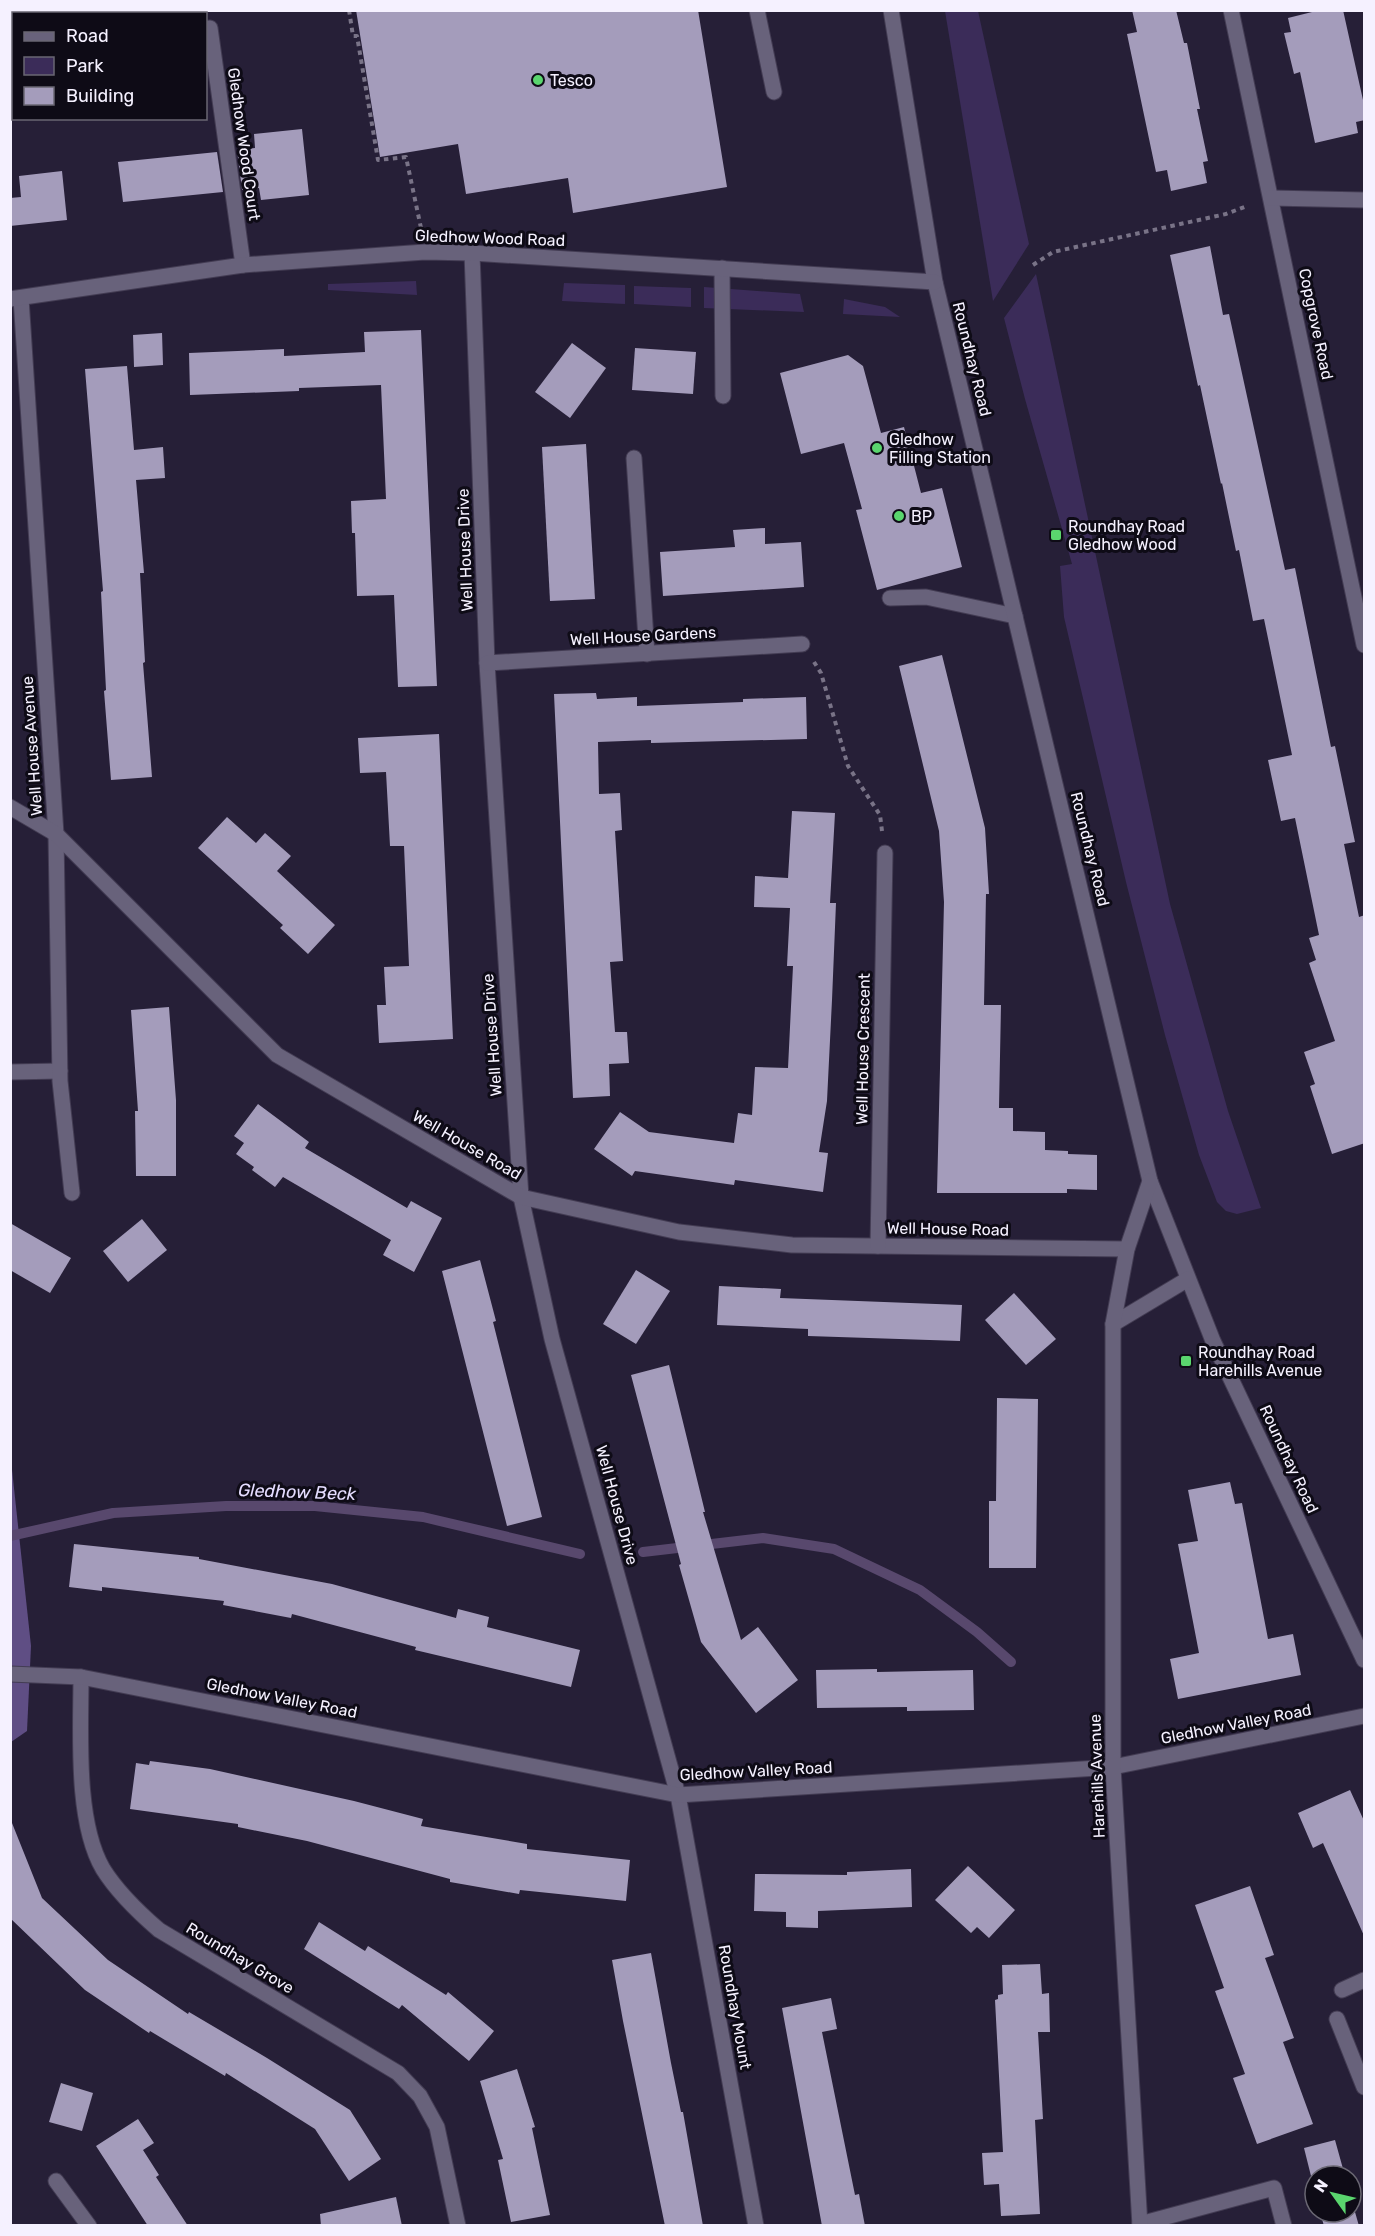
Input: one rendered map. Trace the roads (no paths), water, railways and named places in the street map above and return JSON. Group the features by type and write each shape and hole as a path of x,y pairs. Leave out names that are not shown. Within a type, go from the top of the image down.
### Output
{"street":[{"path":"757,10 774,92"},
{"name":"Roundhay Road","path":"891,10 934,282 1150,1181 1214,1341 1365,1660"},
{"name":"Copgrove Road","path":"1231,10 1365,645"},
{"name":"Gledhow Wood Court","path":"210,28 243,266"},
{"path":"1271,198 1365,200"},
{"name":"Gledhow Wood Road","path":"16,298 243,266 425,252 934,282"},
{"name":"Well House Drive","path":"472,253 487,663 521,1197 552,1339 678,1795"},
{"path":"722,268 723,396"},
{"name":"Well House Avenue","path":"16,298 56,834 60,1071 72,1192"},
{"path":"634,458 647,654"},
{"path":"890,598 926,597 1015,616"},
{"name":"Well House Gardens","path":"487,663 802,644"},
{"name":"Well House Road","path":"10,807 56,834 277,1055 521,1197 679,1232 792,1245 1127,1248"},
{"name":"Well House Crescent","path":"878,1246 885,853"},
{"path":"10,1072 60,1071"},
{"name":"Harehills Avenue","path":"1140,2225 1113,1767 1113,1324 1127,1248 1150,1181"},
{"path":"1113,1324 1188,1279"},
{"name":"Gledhow Valley Road","path":"10,1674 81,1677 678,1795 1113,1767 1365,1716"},
{"name":"Roundhay Grove","path":"81,1677 82,1767 86,1812 103,1868 128,1903 159,1930 398,2073 420,2096 436,2127 458,2226"},
{"name":"Roundhay Mount","path":"678,1795 756,2226"},
{"path":"1342,1990 1365,1980"},
{"path":"1337,2019 1365,2087"},
{"path":"56,2181 89,2226"},
{"path":"1140,2225 1274,2188 1284,2226"}],"waterway":[{"name":"Gledhow Beck","path":"10,1536 113,1513 226,1506 315,1506 423,1517 580,1554"},
{"name":"Gledhow Beck","path":"643,1552 763,1538 834,1549 920,1590 977,1632 1011,1662"}],"place":[{"name":"Tesco","path":"538,80"},
{"name":"Gledhow Filling Station","path":"877,448"},
{"name":"BP","path":"899,516"},
{"name":"Roundhay Road Gledhow Wood","path":"1056,535"},
{"name":"Roundhay Road Harehills Avenue","path":"1186,1361"}]}
